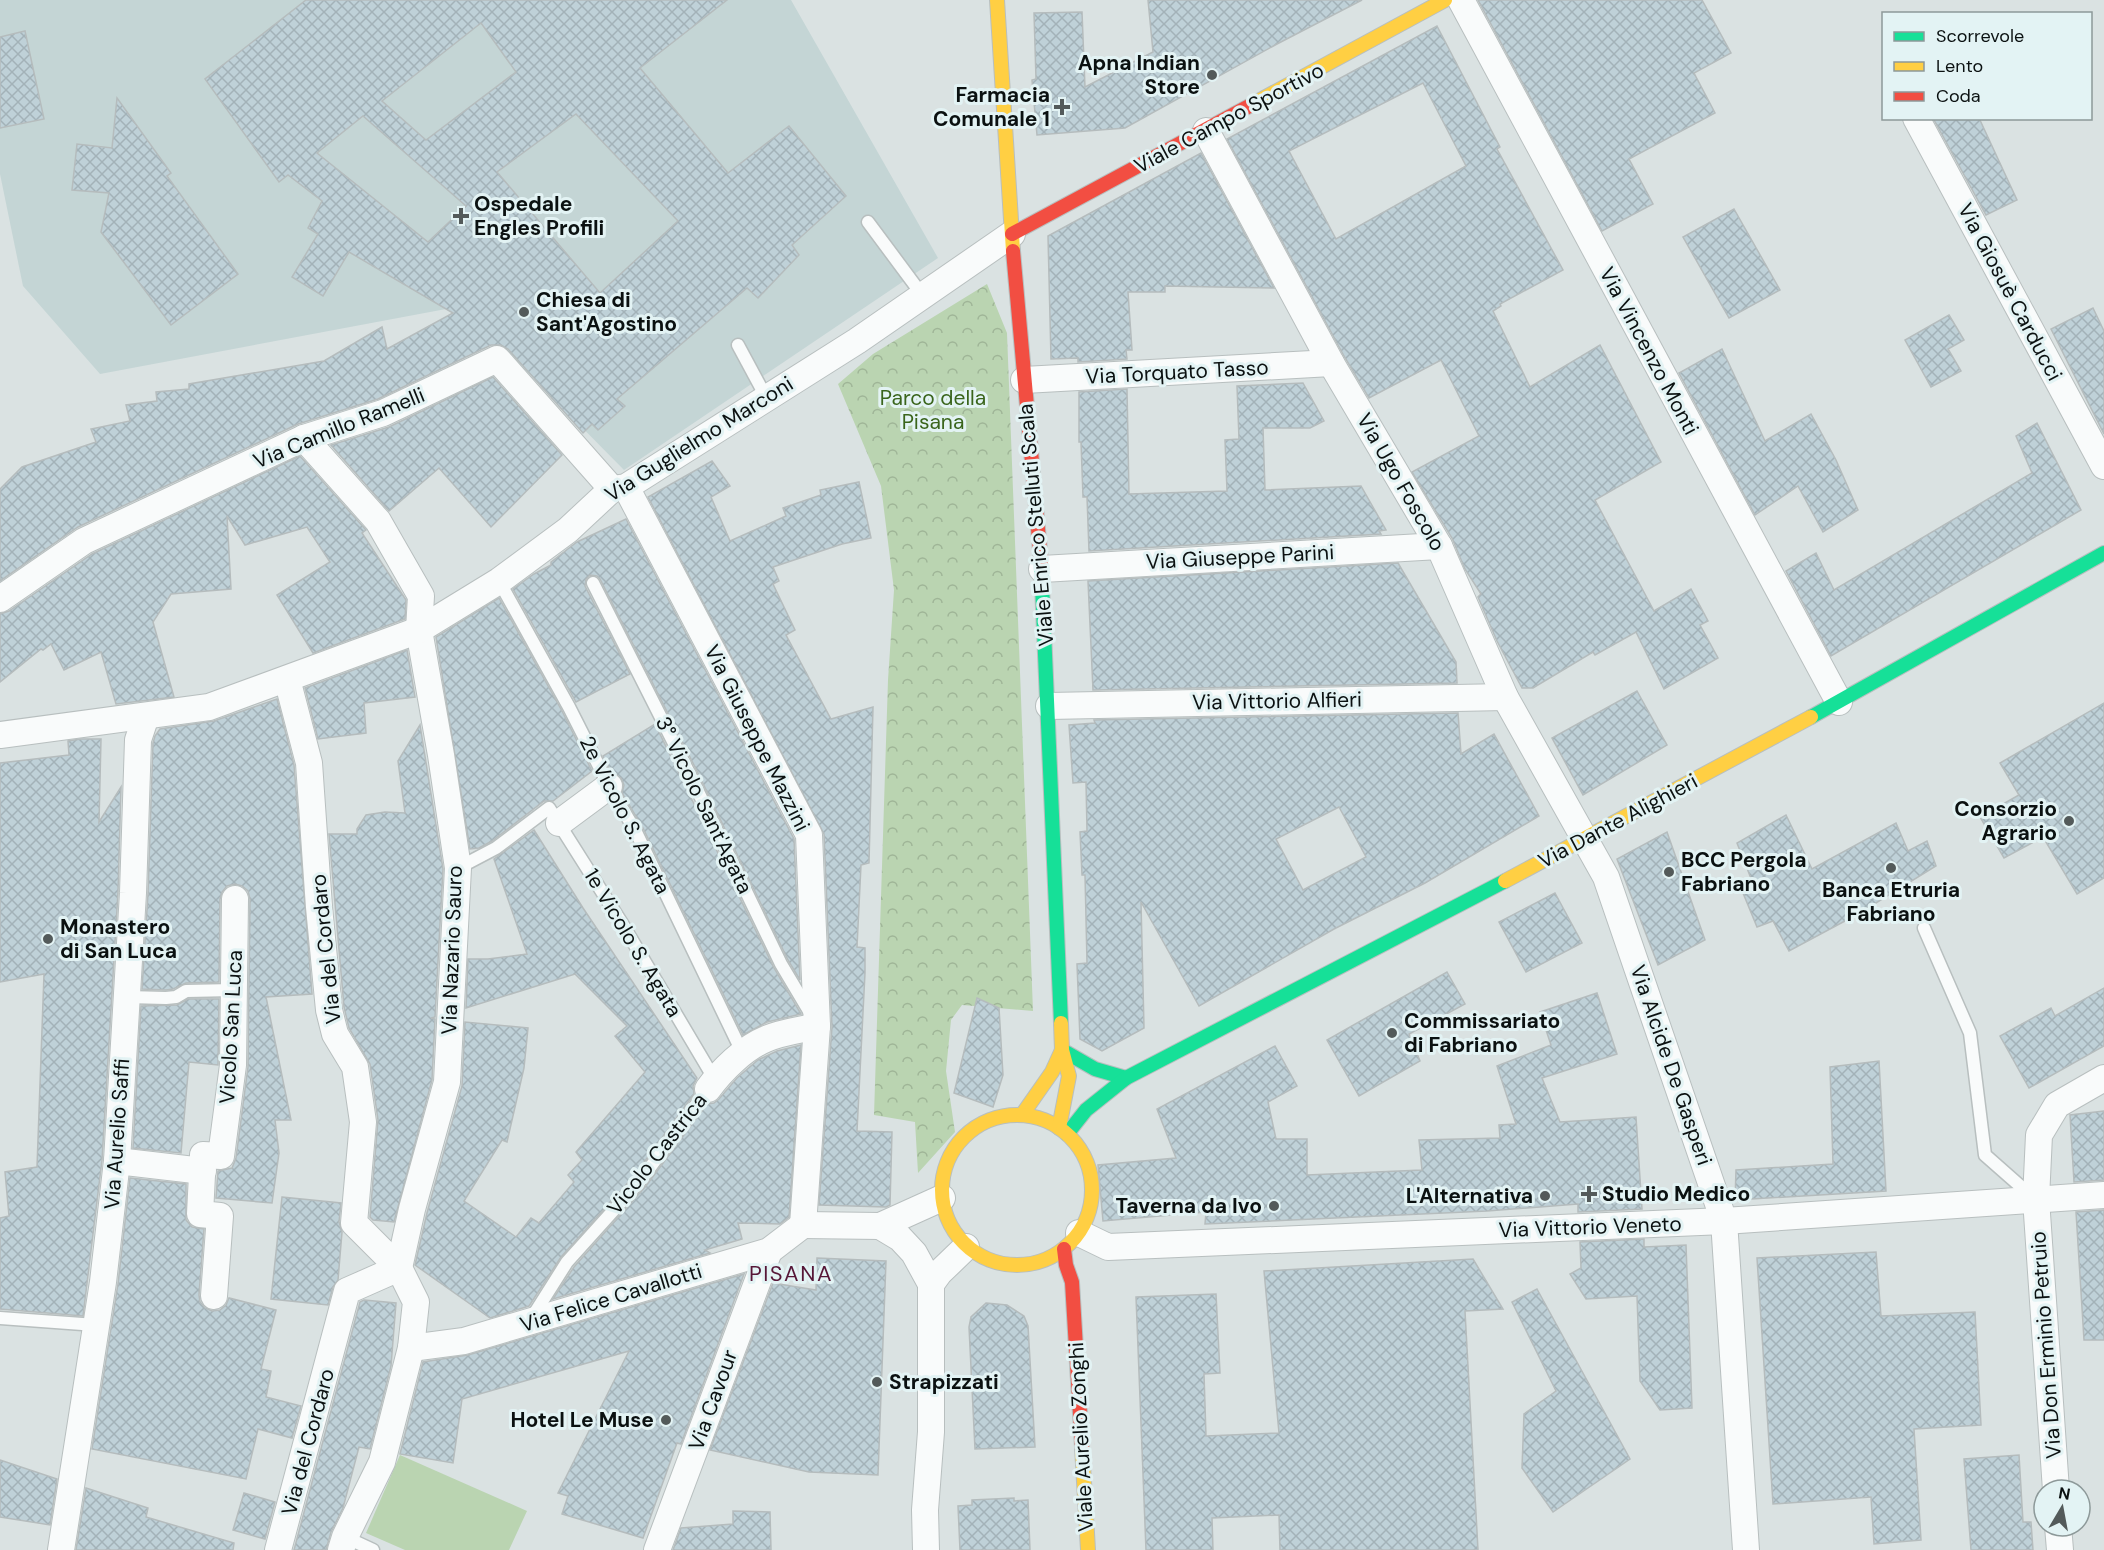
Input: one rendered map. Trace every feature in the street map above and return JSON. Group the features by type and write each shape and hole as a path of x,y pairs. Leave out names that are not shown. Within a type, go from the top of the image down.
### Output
{"main road":[{"name":"Viale Enrico Stelluti Scala","path":"997,0 1012,234 1042,569 1062,1050 1069,1076 1063,1131"},
{"name":"Viale Campo Sportivo","path":"1012,234 1206,131 1444,0"},
{"name":"Via Dante Alighieri","path":"1063,1131 1126,1078 1585,839 1839,702 2104,553"},
{"name":"Viale Enrico Stelluti Scala","path":"1022,1115 1052,1072 1062,1050"},
{"path":"1062,1050 1095,1069 1126,1078"},
{"name":"Via Dante Alighieri","path":"1101,1117 1126,1078"},
{"path":"1022,1115 1037,1118 1063,1131 1076,1143 1089,1170 1092,1197 1087,1219 1071,1241 1040,1267 990,1260 966,1247 948,1220 942,1198 942,1179 947,1161 957,1145 969,1132 985,1122 1004,1116 1022,1115"},
{"path":"1080,1152 1088,1138"},
{"name":"Viale Aurelio Zonghi","path":"1071,1241 1066,1265 1072,1282 1088,1550"},
{"name":"Viale Aurelio Zonghi","path":"1058,1300 1075,1325"}],"street":[{"name":"Via Vincenzo Monti","path":"1461,0 1839,702"},
{"name":"Via Giosuè Carducci","path":"1917,120 2104,466"},
{"name":"Via Ugo Foscolo","path":"1206,131 1330,363 1439,546 1506,696 1585,839"},
{"name":"Via Guglielmo Marconi","path":"0,735 209,706 419,630 571,536 619,488 857,341 1012,234"},
{"name":"Via Camillo Ramelli","path":"0,599 84,542 304,438 383,413 497,359 619,488"},
{"name":"Via Torquato Tasso","path":"1024,380 1330,363"},
{"name":"Via Nazario Sauro","path":"304,438 378,521 421,596 419,630 458,868 447,1082 412,1209 399,1268"},
{"name":"Via Giuseppe Mazzini","path":"619,488 809,835 817,1026 803,1225"},
{"name":"Via Giuseppe Parini","path":"1042,569 1439,546"},
{"name":"Via del Cordaro","path":"278,1550 347,1291 399,1268 354,1223 363,1122 355,1067 335,1034 329,1010 309,763 287,679"},
{"name":"Via Vittorio Alfieri","path":"1049,706 1506,696"},
{"name":"Via Aurelio Saffi","path":"61,1550 103,1281 117,1161 138,740 146,716"},
{"path":"554,816 609,786"},
{"name":"Via Alcide De Gasperi","path":"1585,839 1606,877 1724,1221 1746,1550"},
{"name":"Vicolo San Luca","path":"203,1171 203,1155 221,1156 233,1065 235,899"},
{"name":"Vicolo Castrica","path":"712,1084 743,1054 766,1039 817,1026"},
{"name":"Via Don Erminio Petruio","path":"2055,1478 2036,1200 2039,1135 2057,1105 2104,1078"},
{"path":"117,1161 203,1171 200,1214 220,1216 213,1296"},
{"name":"Via Vittorio Veneto","path":"1071,1241 1108,1248 1724,1221 2104,1195"},
{"path":"803,1225 880,1226 942,1198"},
{"name":"Via Felice Cavallotti","path":"411,1348 464,1341 769,1251 803,1225"},
{"path":"880,1226 900,1238 914,1252 931,1284 931,1432 925,1510 926,1550"},
{"path":"931,1284 966,1247"},
{"name":"Via Cavour","path":"657,1550 769,1251"},
{"path":"343,1544 382,1462 411,1348 416,1302 399,1268"}],"lane":[{"path":"868,222 923,296"},
{"path":"738,345 766,397"},
{"name":"2e Vicolo S. Agata","path":"499,581 636,832 743,1054"},
{"name":"3° Vicolo Sant'Agata","path":"593,584 691,777 781,964 817,1026"},
{"path":"458,868 554,816"},
{"name":"1e Vicolo S. Agata","path":"554,816 623,925 712,1084"},
{"path":"1924,928 1970,1033 1985,1155 2036,1200"},
{"path":"126,997 166,998 176,997 186,991 234,990"},
{"name":"Vicolo Castrica","path":"528,1323 567,1262 640,1180 712,1084"},
{"path":"0,1318 96,1325"},
{"path":"343,1544 373,1550"}],"shaded area":[{"name":"Ospedale Engles Profili","path":"0,0 791,0 938,258 624,470 462,306 100,374 23,286 0,174"}],"green space":[{"name":"Parco della Pisana","path":"987,284 1007,333 1033,1011 962,1005 951,1020 946,1071 955,1132 918,1173 915,1122 874,1115 888,680 894,590 881,486 838,384 873,354"},
{"path":"400,1455 527,1511 509,1550 405,1550 366,1533"}],"building":[{"path":"306,0 727,0 640,68 728,173 789,126 846,196 792,245 799,255 758,298 747,288 617,399 625,406 598,430 592,424 583,433 508,349 501,345 491,345 378,399 298,424 78,527 0,581 0,489 22,467 96,442 91,429 130,421 126,405 157,401 156,392 189,389 189,384 324,361 382,327 387,349 453,313 349,252 323,296 292,277 318,234 308,228 322,201 288,175 279,182 205,79","holes":["481,23 516,72 426,140 382,101","576,114 678,221 600,293 497,172","363,116 466,206 428,242 317,153"]},
{"path":"1148,0 1362,0 1125,128 1037,135 1032,80 1036,79 1034,13 1082,12 1085,87 1153,52"},
{"path":"1478,0 1702,0 1731,53 1694,73 1715,113 1629,159 1653,204 1602,231"},
{"path":"1437,26 1500,147 1497,149 1563,270 1500,304 1501,306 1493,311 1530,387 1600,345 1661,462 1595,500 1654,611 1691,589 1708,621 1700,625 1718,658 1664,689 1636,632 1595,655 1593,652 1533,688 1522,688 1497,641 1478,597 1481,594 1465,569 1452,538 1412,472 1479,436 1441,360 1369,398 1227,139","holes":["1423,83 1466,166 1336,239 1289,151"]},
{"path":"25,31 44,119 0,128 0,37"},
{"path":"117,98 171,173 167,176 238,274 171,325 101,232 109,193 72,190 77,144 112,148"},
{"path":"1934,120 1980,120 2017,200 1986,215"},
{"path":"1201,153 1274,288 1165,286 1165,292 1128,292 1132,350 1126,350 1127,359 1078,362 1078,358 1051,359 1048,236"},
{"path":"1734,209 1780,290 1729,318 1683,237"},
{"path":"2093,308 2104,331 2104,434 2051,329"},
{"path":"1949,315 1964,340 1948,349 1961,371 1931,387 1905,340"},
{"path":"1722,349 1765,441 1811,414 1836,460 1858,510 1823,532 1798,486 1755,515 1679,373"},
{"path":"493,377 562,455 491,527 439,468 389,511 331,445 389,427"},
{"path":"1303,383 1324,421 1310,428 1263,428 1265,490 1361,486 1386,530 1379,531 1381,534 1089,551 1087,497 1083,497 1081,442 1079,442 1079,392 1127,389 1129,494 1227,491 1225,440 1239,439 1237,386"},
{"path":"2037,423 2081,510 1831,656 1786,571 1816,553 1834,590 2032,473 2016,436"},
{"path":"300,456 366,530 362,533 406,600 405,619 313,653 277,595 330,562 307,527 245,545 227,516 231,589 171,594 153,622 174,697 116,704 101,652 64,670 51,644 41,649 0,682 0,614 9,611 92,554"},
{"path":"712,461 730,486 711,497 730,541 786,516 783,508 821,495 820,490 859,482 871,538 842,544 773,567 779,581 773,584 795,630 786,635 831,719 873,707 869,863 861,865 857,947 865,948 865,973 857,1131 892,1132 890,1205 886,1207 819,1205 832,1027 824,834 648,497"},
{"path":"626,519 794,839 800,980 788,960 698,773 600,579 590,575 586,579 585,586 630,674 576,702 513,589 551,565 551,562 577,542"},
{"path":"1398,563 1456,662 1457,683 1093,690 1088,581"},
{"path":"499,598 562,711 592,771 553,801 544,801 492,841 479,848 470,849 436,637"},
{"path":"407,650 415,697 364,703 366,733 318,739 305,688"},
{"path":"1637,691 1667,745 1583,795 1552,738"},
{"path":"277,699 294,765 312,994 266,997 291,1120 275,1120 279,1153 272,1203 216,1198 218,1171 232,1168 236,1158 248,1067 250,899 248,891 235,884 227,886 222,892 219,982 186,983 166,990 142,989 155,736 160,729 214,721"},
{"name":"Consorzio Agrario","path":"2104,703 2104,878 2077,894 2043,837 2004,858 1980,817 2019,795 2000,763"},
{"path":"1458,713 1461,754 1494,734 1539,816 1425,883 1334,929 1199,1006 1141,902 1144,1028 1102,1051 1080,1039 1077,964 1087,963 1085,875 1082,875 1080,832 1087,831 1086,782 1073,783 1069,725 1095,723 1094,720","holes":["1339,807 1366,857 1303,890 1276,839"]},
{"path":"655,724 774,968 801,1014 767,1022 743,1035 643,828 622,793 624,785 621,778 611,772 603,756"},
{"path":"420,725 443,869 435,1017 431,1018 435,1019 432,1080 394,1222 373,1220 370,1217 378,1120 370,1064 349,1028 344,1007 329,834 357,834 357,829 366,815 385,812 405,813 398,761"},
{"path":"101,739 99,822 121,787 118,892 102,1160 83,1316 0,1309 0,1218 9,1216 5,1172 37,1167 44,974 0,982 0,763 69,755 68,741"},
{"path":"1786,815 1812,869 1896,823 1908,851 1927,841 1936,866 1858,914 1789,951 1773,921 1757,927 1743,893 1754,886 1737,843"},
{"path":"534,830 583,908 697,1078 693,1086 694,1094 634,1176 561,1257 529,1306 490,1318 415,1265 462,1086 465,1022 528,1028 524,1068 507,1142 502,1140 464,1201 516,1237 531,1218 539,1223 574,1182 568,1175 582,1160 576,1152 645,1072 615,1036 627,1026 575,974 466,1008 468,959 527,954 494,859"},
{"path":"1667,832 1705,940 1658,965 1617,859"},
{"path":"1555,893 1582,943 1526,972 1499,922"},
{"path":"1447,972 1465,1004 1409,1034 1420,1061 1359,1096 1327,1040"},
{"path":"2104,988 2104,1046 2029,1088 2000,1036 2051,1008 2055,1016"},
{"path":"1597,993 1617,1054 1542,1078 1560,1122 1636,1117 1642,1209 1578,1212 1578,1204 1487,1211 1205,1224 1206,1212 1103,1221 1098,1165 1176,1158 1157,1109 1275,1046 1297,1086 1268,1102 1276,1139 1307,1139 1307,1175 1422,1170 1419,1140 1500,1138 1499,1125 1516,1124 1497,1066 1551,1045 1540,1012"},
{"path":"977,998 999,1008 1003,1075 993,1107 954,1093"},
{"path":"188,999 219,999 218,1065 189,1062 181,1153 133,1148 141,1006 177,1005"},
{"path":"801,1045 789,1217 780,1224 738,1223 742,1239 705,1250 710,1253 553,1299 574,1267 646,1186 707,1104 719,1099 737,1078 758,1060 777,1051"},
{"path":"1879,1061 1886,1191 1735,1200 1736,1170 1833,1164 1830,1067"},
{"path":"2104,1111 2104,1180 2074,1182 2070,1115"},
{"path":"130,1178 186,1184 186,1220 192,1227 204,1229 199,1295 200,1302 205,1308 212,1311 220,1310 229,1298 276,1310 261,1369 271,1371 266,1397 301,1406 292,1438 258,1429 246,1479 92,1449 118,1284"},
{"path":"282,1197 341,1203 339,1222 342,1232 338,1280 333,1287 328,1305 271,1299"},
{"path":"2104,1210 2104,1340 2084,1340 2076,1212"},
{"path":"1644,1239 1644,1247 1686,1245 1692,1408 1660,1410 1640,1381 1637,1296 1586,1299 1570,1274 1581,1268 1580,1242"},
{"path":"1876,1252 1881,1316 1975,1312 1981,1425 1914,1429 1921,1540 1874,1544 1871,1497 1773,1504 1757,1258"},
{"path":"817,1258 886,1261 878,1475 809,1472 710,1450 773,1283 816,1290"},
{"path":"1473,1259 1503,1309 1465,1311 1478,1550 1280,1550 1279,1515 1212,1518 1213,1550 1146,1550 1136,1297 1216,1294 1220,1373 1204,1374 1206,1436 1279,1433 1264,1271"},
{"path":"744,1274 681,1444 677,1443 643,1538 562,1514 568,1496 558,1493 629,1351 462,1399 453,1463 400,1454 423,1362 468,1355"},
{"path":"1537,1289 1630,1459 1553,1512 1522,1468 1524,1414 1556,1391 1512,1302"},
{"path":"364,1300 396,1303 391,1366 370,1449 359,1447 343,1508 331,1532 326,1550 294,1550 360,1302"},
{"path":"986,1303 1007,1305 1024,1316 1028,1326 1035,1447 975,1449 969,1327 971,1317"},
{"path":"2019,1455 2023,1522 2031,1522 2033,1550 1971,1550 1964,1459"},
{"path":"0,1460 57,1479 50,1525 0,1517"},
{"path":"86,1488 148,1508 146,1517 234,1543 233,1550 76,1550"},
{"path":"244,1493 275,1502 265,1539 233,1530"},
{"path":"1014,1498 1014,1501 1028,1500 1030,1550 960,1550 958,1506 972,1505 972,1500"},
{"path":"733,1511 770,1512 771,1550 673,1550 681,1528 733,1524"}],"traffic: fast":[{"path":"1811,717 2104,553"},
{"path":"1041,562 1061,1023"},
{"path":"1067,1134 1086,1110 1126,1078 1505,881"},
{"path":"1062,1050 1095,1069 1126,1078"}],"traffic: slow":[{"path":"997,0 1013,251"},
{"path":"1253,104 1445,0"},
{"path":"1505,881 1811,717"},
{"path":"1059,1128 1069,1076 1062,1050 1061,1023"},
{"path":"1022,1115 1052,1072 1062,1050"},
{"path":"1017,1115 1046,1121 1070,1137 1086,1161 1092,1190 1086,1219 1070,1243 1046,1259 1017,1265 988,1259 964,1243 948,1219 942,1190 948,1161 964,1137 988,1121 1017,1115"},
{"path":"1082,1447 1088,1550"}],"traffic: jam":[{"path":"1012,234 1253,104"},
{"path":"1013,251 1041,562"},
{"path":"1064,1249 1066,1265 1072,1282 1082,1447"}],"place":[{"name":"Apna Indian Store","path":"1212,75"},
{"name":"Farmacia Comunale 1","path":"1062,107"},
{"name":"Ospedale Engles Profili","path":"461,216"},
{"name":"Chiesa di Sant'Agostino","path":"524,312"},
{"name":"Consorzio Agrario","path":"2069,821"},
{"name":"Banca Etruria Fabriano","path":"1891,868"},
{"name":"BCC Pergola Fabriano","path":"1669,872"},
{"name":"Monastero di San Luca","path":"48,939"},
{"name":"Commissariato di Fabriano","path":"1392,1033"},
{"name":"Studio Medico","path":"1589,1194"},
{"name":"L'Alternativa","path":"1545,1196"},
{"name":"Taverna da Ivo","path":"1274,1206"},
{"name":"Strapizzati","path":"877,1382"},
{"name":"Hotel Le Muse","path":"666,1420"}],"district":[{"name":"PISANA","path":"791,1273"}]}
